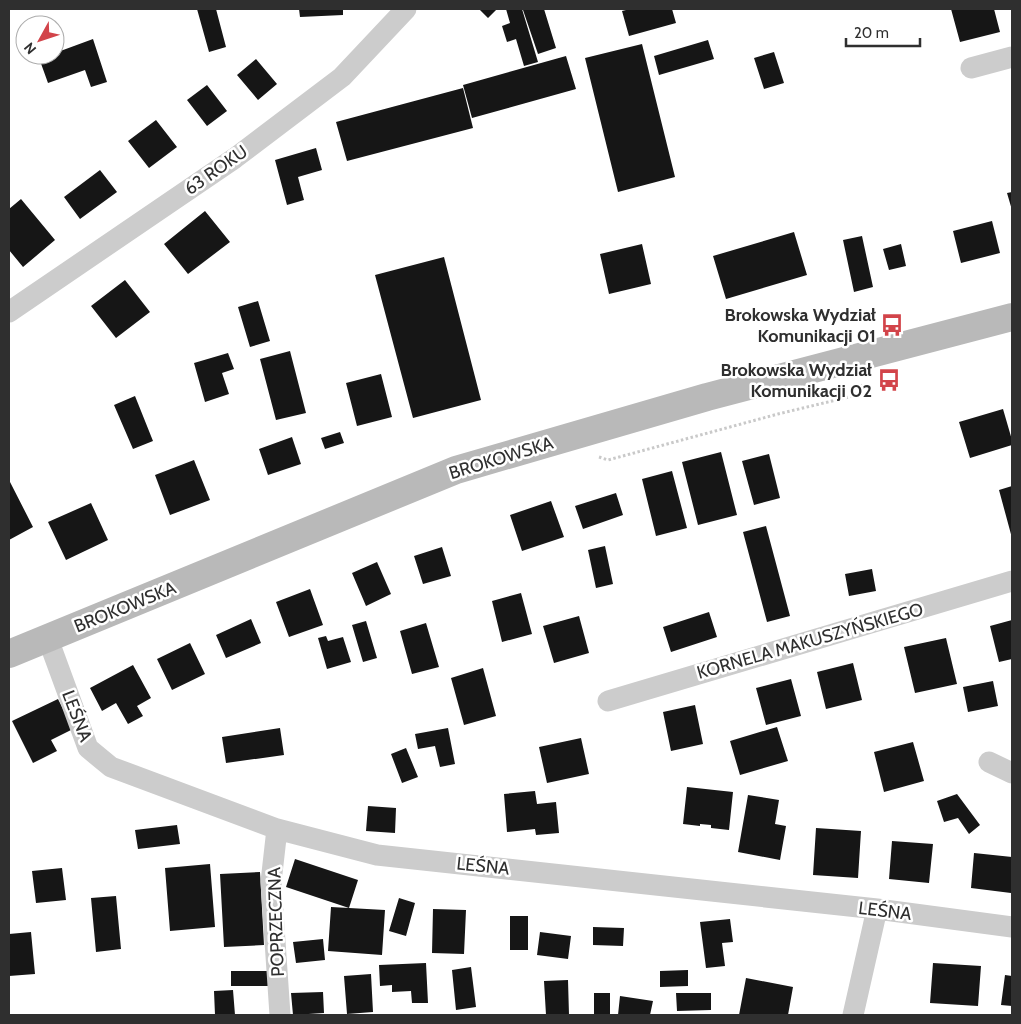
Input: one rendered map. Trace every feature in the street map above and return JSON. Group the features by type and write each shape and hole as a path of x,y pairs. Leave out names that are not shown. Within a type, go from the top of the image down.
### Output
{"street":[{"name":"63 ROKU","path":"9,312 235,158 342,77 406,9"},
{"path":"972,68 1012,57"},
{"name":"BROKOWSKA","path":"9,654 456,470 707,398 1012,317"},
{"name":"KORNELA MAKUSZYŃSKIEGO","path":"608,700 1012,581"},
{"name":"LEŚNA","path":"48,639 88,748 111,767 277,829 377,855 877,909 1012,927"},
{"path":"988,762 1012,774"},
{"name":"POPRZECZNA","path":"277,829 271,882 280,1015"},
{"path":"853,1015 877,909"}],"path":[{"path":"592,455 608,460 778,414 853,396 864,383"}],"building":[{"path":"197,9 216,9 226,47 209,52"},
{"path":"299,9 343,9 343,15 300,17"},
{"path":"479,9 497,9 488,18"},
{"path":"506,9 522,9 538,62 524,66 516,39 507,42 502,26 510,23"},
{"path":"544,9 556,48 538,54 523,10"},
{"path":"630,9 672,9 676,23 629,36 622,11"},
{"path":"951,9 994,9 1000,32 960,42"},
{"path":"93,39 107,82 91,87 85,70 48,83 42,65 65,65 65,49"},
{"path":"708,40 714,59 659,75 654,56"},
{"path":"642,44 675,177 618,192 585,58"},
{"path":"774,52 784,83 764,89 754,58"},
{"path":"566,56 576,89 472,118 463,85"},
{"path":"256,59 277,84 258,100 237,75"},
{"path":"207,85 227,111 207,126 187,100"},
{"path":"463,88 473,128 347,161 336,122"},
{"path":"156,120 177,147 149,168 128,141"},
{"path":"316,148 322,170 298,177 304,200 287,205 275,160"},
{"path":"100,170 117,192 80,219 64,197"},
{"path":"1012,192 1012,210 1007,193"},
{"path":"21,199 55,240 23,267 9,250 9,209"},
{"path":"205,211 230,242 188,274 164,244"},
{"path":"992,221 1000,253 961,263 953,231"},
{"path":"794,232 807,275 726,299 713,256"},
{"path":"862,236 873,287 854,292 843,240"},
{"path":"642,244 651,284 609,294 600,254"},
{"path":"901,244 906,266 889,270 883,249"},
{"path":"444,257 481,400 413,418 375,275"},
{"path":"125,280 150,312 116,338 91,306"},
{"path":"258,301 270,341 250,347 238,307"},
{"path":"290,351 306,413 276,420 260,359"},
{"path":"228,353 234,369 222,373 229,394 205,402 194,363"},
{"path":"381,374 392,417 357,426 346,383"},
{"path":"135,396 153,441 133,449 114,405"},
{"path":"1003,409 1012,445 970,458 959,422"},
{"path":"340,432 344,443 325,449 321,438"},
{"path":"292,437 301,464 268,475 259,449"},
{"path":"721,452 737,515 698,525 682,462"},
{"path":"769,454 780,498 754,505 742,461"},
{"path":"194,460 210,500 170,515 155,475"},
{"path":"672,471 687,528 656,536 642,479"},
{"path":"9,480 33,527 9,540"},
{"path":"1012,486 1012,538 999,490"},
{"path":"616,493 623,515 583,529 575,506"},
{"path":"551,501 564,537 522,551 510,515"},
{"path":"91,503 108,540 66,560 48,522"},
{"path":"766,526 790,616 767,622 743,532"},
{"path":"605,546 613,584 596,588 588,550"},
{"path":"442,547 451,576 423,584 414,556"},
{"path":"377,562 391,594 366,606 352,573"},
{"path":"872,569 876,591 849,596 845,574"},
{"path":"310,589 323,625 289,637 276,602"},
{"path":"521,593 532,634 502,642 492,601"},
{"path":"709,612 717,637 671,652 663,627"},
{"path":"579,616 589,653 554,663 543,626"},
{"path":"251,619 261,643 226,658 216,635"},
{"path":"1012,620 1012,659 999,662 990,626"},
{"path":"366,621 377,658 363,662 352,625"},
{"path":"426,623 439,667 412,674 400,631"},
{"path":"326,636 328,641 343,637 351,662 327,669 318,638"},
{"path":"946,638 957,684 915,693 904,647"},
{"path":"190,643 205,674 172,690 157,659"},
{"path":"853,663 862,700 826,709 817,672"},
{"path":"133,665 151,698 137,706 143,716 128,724 116,703 102,711 90,688"},
{"path":"483,668 496,716 464,725 451,678"},
{"path":"791,679 801,716 766,725 756,688"},
{"path":"993,681 998,706 968,712 963,687"},
{"path":"58,699 73,729 51,740 57,751 33,763 12,721"},
{"path":"695,705 703,744 671,751 663,712"},
{"path":"777,727 788,761 740,775 730,741"},
{"path":"280,728 284,755 226,763 222,737"},
{"path":"448,728 455,764 440,767 435,746 418,749 415,734"},
{"path":"581,738 589,774 547,783 539,747"},
{"path":"913,742 924,781 884,792 874,752"},
{"path":"406,748 418,777 402,783 391,754"},
{"path":"687,787 733,792 729,830 711,828 711,825 683,824"},
{"path":"535,791 537,804 556,802 559,833 536,835 535,829 507,832 504,794"},
{"path":"957,794 980,825 969,834 958,818 944,822 937,801"},
{"path":"748,795 779,800 775,824 786,826 780,860 738,852"},
{"path":"368,806 396,808 395,833 366,831"},
{"path":"177,825 180,844 138,849 135,830"},
{"path":"816,828 861,831 858,878 813,875"},
{"path":"892,841 933,844 929,883 889,879"},
{"path":"974,853 1012,857 1011,893 971,888"},
{"path":"295,859 358,880 349,908 286,887"},
{"path":"210,864 215,927 170,931 165,868"},
{"path":"62,868 66,900 36,903 32,871"},
{"path":"260,872 264,945 224,947 220,874"},
{"path":"116,896 121,949 96,952 91,898"},
{"path":"399,898 415,903 406,936 389,931"},
{"path":"331,907 385,910 382,955 328,951"},
{"path":"433,909 466,910 464,954 432,953"},
{"path":"510,916 528,916 528,950 510,950"},
{"path":"730,919 733,942 722,943 725,966 706,968 700,922"},
{"path":"593,927 624,928 623,946 593,945"},
{"path":"31,932 35,974 9,976 9,934"},
{"path":"540,932 571,936 568,959 537,955"},
{"path":"323,939 325,960 296,963 293,942"},
{"path":"426,963 428,1003 412,1003 411,991 392,992 392,985 380,986 379,965"},
{"path":"933,963 981,966 978,1006 930,1003"},
{"path":"471,967 476,1007 456,1010 452,970"},
{"path":"688,970 688,986 660,987 660,971"},
{"path":"231,971 268,971 268,986 231,986"},
{"path":"371,974 373,1012 347,1014 344,976"},
{"path":"1005,975 1012,976 1012,1006 1001,1005"},
{"path":"746,978 793,987 788,1015 739,1015"},
{"path":"568,980 569,1015 546,1015 544,981"},
{"path":"233,990 235,1015 215,1015 214,991"},
{"path":"323,992 324,1013 293,1015 291,993"},
{"path":"594,993 610,993 610,1015 594,1015"},
{"path":"676,993 711,993 711,1010 677,1011"},
{"path":"620,996 653,1001 650,1015 618,1015"}],"place":[{"name":"Brokowska Wydział Komunikacji 01","path":"892,325"},
{"name":"Brokowska Wydział Komunikacji 02","path":"889,380"}]}
